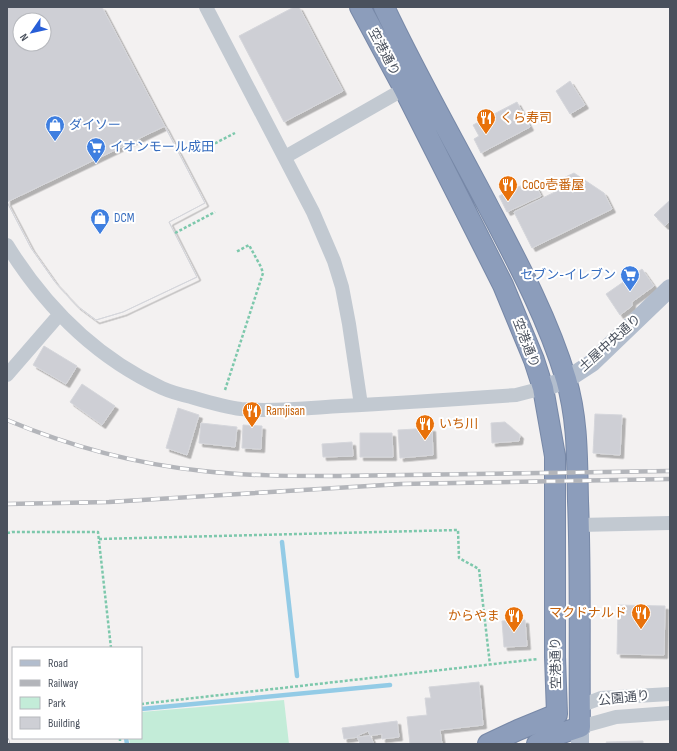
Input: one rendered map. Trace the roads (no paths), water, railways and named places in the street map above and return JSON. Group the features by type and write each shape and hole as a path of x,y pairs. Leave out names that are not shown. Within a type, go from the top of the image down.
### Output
{"highway":[{"name":"空港通り","path":"360,7 404,89 503,285 534,360 543,388 555,456 555,657 557,714"},
{"name":"空港通り","path":"384,7 405,50 521,268 553,341 566,380 576,427 579,526 580,736"},
{"path":"488,744 557,714"},
{"path":"537,744 556,739 580,736"}],"main road":[{"name":"土屋中央通り","path":"543,388 566,380 592,363 670,288"},
{"path":"556,739 557,714 580,706"}],"street":[{"path":"206,7 285,157 323,233 334,261 342,287 349,324 361,405"},
{"path":"285,157 404,89"},
{"path":"7,245 23,272 59,316 87,341 128,370 164,389 214,404 248,409 290,409 516,395 543,388"},
{"path":"7,375 59,316"},
{"path":"579,526 670,523"},
{"name":"公園通り","path":"580,706 601,698 670,694"},
{"name":"公園通り","path":"580,736 616,717 670,713"}],"waterway":[{"path":"282,542 297,676"},
{"path":"142,709 390,685"},
{"path":"126,739 127,744"}],"railway":[{"path":"7,420 54,438 103,453 153,464 220,473 337,476 670,471"},
{"path":"7,504 109,502 401,484 670,479"},
{"path":"7,740 8,744"}],"place":[{"name":"くら寿司","path":"486,135"},
{"name":"ダイソー","path":"55,142"},
{"name":"イオンモール成田","path":"96,164"},
{"name":"CoCo壱番屋","path":"508,202"},
{"name":"DCM","path":"100,235"},
{"name":"セブン-イレブン","path":"630,292"},
{"name":"Ramjisan","path":"252,428"},
{"name":"いち川","path":"425,441"},
{"name":"マクドナルド","path":"641,630"},
{"name":"からやま","path":"514,633"}]}
